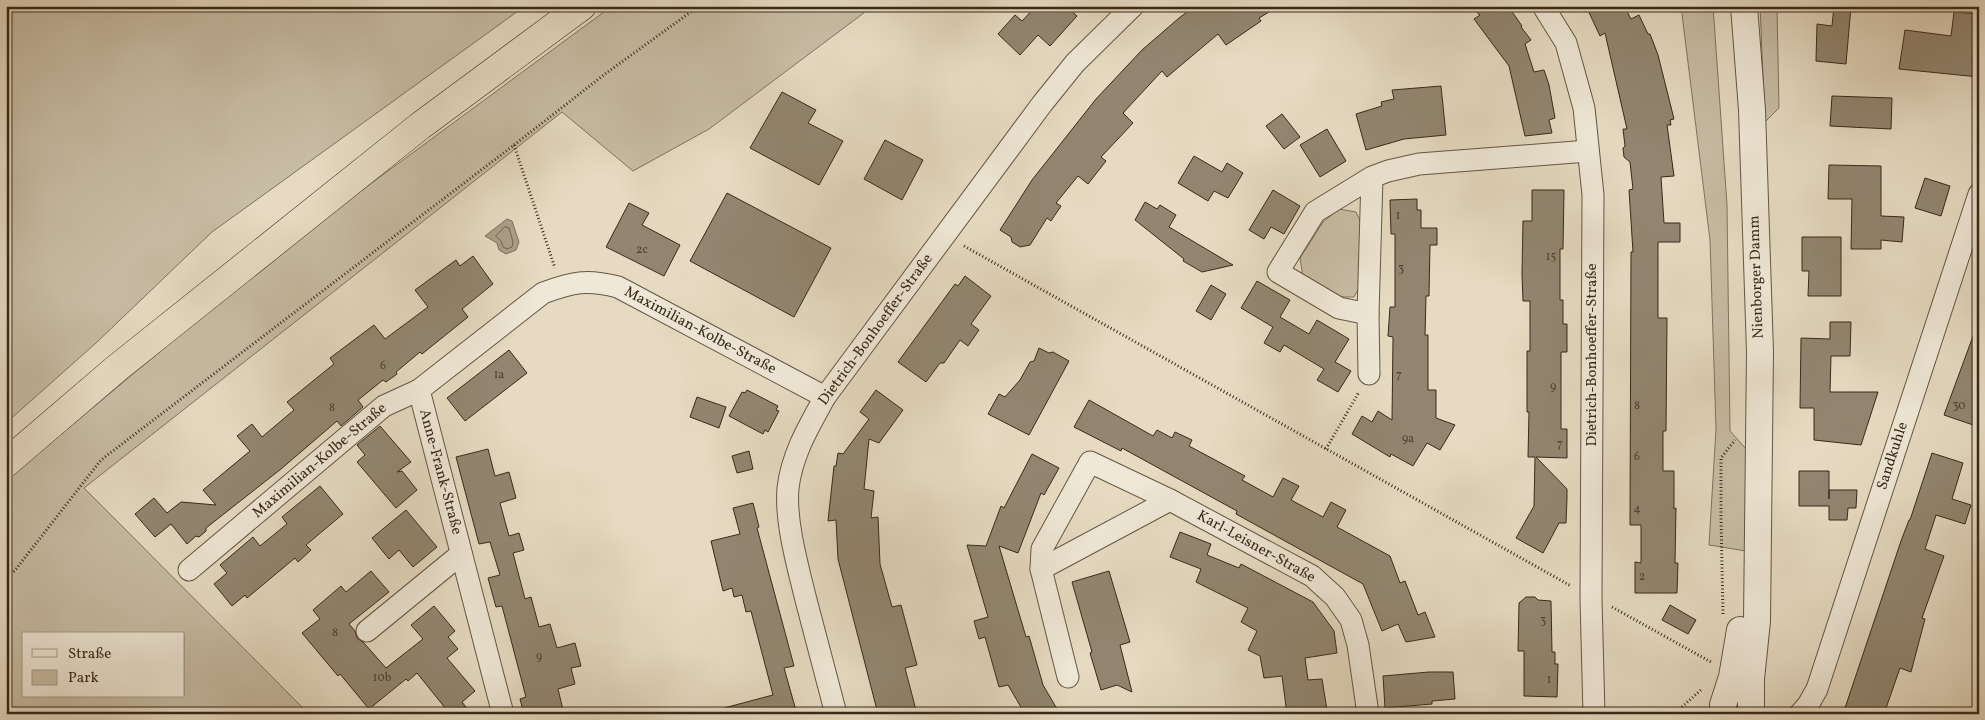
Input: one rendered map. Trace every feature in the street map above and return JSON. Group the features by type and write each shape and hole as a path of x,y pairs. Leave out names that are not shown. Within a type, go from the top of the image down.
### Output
{"highway":[{"path":"6,463 117,368 405,138 582,6"}],"street":[{"name":"Dietrich-Bonhoeffer-Straße","path":"836,714 795,558 788,489 793,465 802,438 825,397 1042,104 1076,63 1133,6"},
{"name":"Dietrich-Bonhoeffer-Straße","path":"1543,6 1566,43 1584,108 1592,195 1591,600 1594,714"},
{"name":"Nienborger Damm","path":"1744,6 1752,110 1760,343 1759,549 1757,621 1751,679 1756,710"},
{"path":"1368,314 1339,308 1278,272 1315,212 1372,177 1388,171 1419,164 1588,150"},
{"path":"1369,374 1368,314 1372,177"},
{"name":"Sandkuhle","path":"1800,714 1808,705 1817,689 1979,194"},
{"name":"Maximilian-Kolbe-Straße","path":"190,570 384,406 419,390 543,293 562,287 596,281 618,287 825,397"},
{"name":"Anne-Frank-Straße","path":"419,390 503,714"},
{"name":"Karl-Leisner-Straße","path":"1068,677 1041,569 1042,549 1090,462 1170,500 1312,576 1335,597 1351,620 1358,645 1368,714"},
{"path":"1041,569 1170,500"},
{"name":"Nienborger Damm","path":"1710,702 1732,677 1742,621 1759,549"},
{"name":"Anne-Frank-Straße","path":"367,631 461,554"},
{"path":"1710,702 1736,702 1756,710"}],"path":[{"path":"6,579 16,569 101,460 514,146 605,74 699,6"},
{"path":"514,146 562,287"},
{"path":"944,237 972,249 1568,585 1591,600 1615,608 1718,666"},
{"path":"1326,449 1369,374"},
{"path":"1724,620 1721,458 1738,436"},
{"path":"1674,714 1710,702"}],"green space":[{"path":"6,6 525,6 212,232 96,343 6,423"},
{"path":"612,6 873,6 709,129 633,171 562,112 84,488 309,714 6,714 6,480 289,244"},
{"path":"1681,6 1713,6 1727,205 1730,431 1747,450 1752,552 1709,545 1716,429 1710,240"},
{"path":"1760,6 1777,6 1779,108 1765,122"},
{"path":"1339,209 1356,212 1362,225 1361,284 1354,297 1338,297 1303,277 1300,258 1323,222"}],"water":[{"path":"507,219 512,221 519,242 516,250 506,254 499,250 497,243 485,236"}],"building":[{"path":"1036,6 1066,6 1077,16 1050,46 1038,35 1020,55 998,34 1015,15 1022,21"},
{"path":"1195,6 1279,6 1259,18 1261,21 1226,45 1218,34 1167,77 1162,71 1123,113 1133,123 1101,157 1106,161 1088,184 1078,176 1056,203 1061,206 1051,221 1047,218 1030,245 1020,247 1012,242 1011,237 1000,230 1032,180 1096,99 1142,50"},
{"path":"1469,6 1508,6 1522,26 1531,40 1525,44 1534,72 1544,70 1549,85 1555,118 1549,120 1552,133 1525,136 1509,66 1474,19 1480,15"},
{"path":"1586,6 1624,6 1631,19 1639,15 1648,34 1650,34 1658,55 1674,119 1670,120 1671,125 1667,125 1674,176 1661,177 1664,223 1680,223 1680,242 1658,242 1658,318 1667,318 1666,431 1663,431 1663,471 1674,471 1674,509 1676,508 1675,563 1678,563 1677,593 1635,593 1635,562 1641,563 1641,525 1630,525 1631,252 1633,252 1629,190 1633,189 1630,162 1624,157 1623,148 1625,146 1623,129 1627,129 1605,33 1600,36"},
{"path":"1834,6 1851,6 1846,64 1816,61 1817,24 1832,26"},
{"path":"1954,12 1979,14 1979,77 1899,69 1905,30 1951,36"},
{"path":"1441,86 1446,135 1404,139 1366,150 1356,114 1382,106 1381,102 1394,99 1392,90"},
{"path":"782,92 816,110 808,123 843,141 819,185 750,148"},
{"path":"1832,96 1892,98 1891,129 1830,126"},
{"path":"1282,114 1300,137 1284,149 1266,126"},
{"path":"1327,129 1346,161 1320,177 1300,145"},
{"path":"885,140 923,160 902,200 864,179"},
{"path":"1194,156 1222,172 1227,163 1243,173 1228,198 1214,191 1208,201 1178,183"},
{"path":"1829,165 1881,166 1881,216 1904,217 1902,242 1881,240 1881,249 1851,249 1852,199 1828,199"},
{"path":"1925,178 1950,186 1941,216 1915,208"},
{"path":"1273,190 1300,206 1284,234 1271,227 1264,239 1249,230"},
{"path":"1532,190 1564,190 1563,249 1560,249 1560,300 1563,300 1563,324 1567,324 1567,352 1561,352 1561,429 1567,429 1567,458 1536,457 1567,489 1566,523 1559,523 1543,553 1516,538 1534,506 1535,457 1528,457 1529,412 1527,412 1527,351 1530,351 1530,301 1523,301 1522,274 1523,221 1532,221"},
{"path":"727,193 831,248 794,317 690,261"},
{"path":"1417,199 1417,210 1421,210 1421,228 1437,228 1437,245 1430,245 1429,296 1426,296 1425,335 1428,335 1428,390 1436,390 1436,418 1455,425 1440,450 1427,443 1413,466 1391,454 1390,457 1352,434 1362,416 1372,422 1378,411 1392,420 1393,337 1388,336 1390,307 1395,307 1395,234 1391,234 1390,200"},
{"path":"1145,202 1157,209 1160,205 1176,215 1169,227 1233,265 1202,272 1183,261 1184,259 1135,220"},
{"path":"629,203 649,213 642,225 680,245 664,276 606,247"},
{"path":"1802,237 1841,237 1841,296 1808,296 1809,271 1802,271"},
{"path":"473,256 493,284 462,309 468,317 422,354 420,352 396,372 397,374 386,382 383,380 358,400 363,407 341,426 337,421 281,469 206,528 206,531 199,537 196,536 187,544 171,524 155,537 135,514 154,498 167,513 181,502 216,505 203,490 250,451 237,436 252,424 262,437 294,410 287,402 334,364 330,358 374,325 385,339 428,307 415,290 456,260 460,266"},
{"path":"965,276 991,296 971,324 979,330 968,346 960,340 944,363 940,363 926,382 898,362 955,284 958,286"},
{"path":"1257,281 1290,300 1280,317 1309,334 1317,320 1349,339 1335,362 1351,371 1338,392 1317,380 1324,369 1284,345 1280,352 1264,343 1273,327 1241,308"},
{"path":"1211,285 1226,294 1211,320 1196,311"},
{"path":"1830,322 1851,322 1850,356 1831,356 1830,392 1878,392 1861,445 1814,440 1814,408 1800,408 1801,338 1830,339"},
{"path":"1976,328 1979,328 1979,427 1944,415"},
{"path":"1039,348 1049,353 1053,352 1069,361 1029,435 988,414 999,394 1005,397 1020,380 1030,362 1034,361"},
{"path":"509,350 527,373 465,421 447,398"},
{"path":"747,390 778,406 776,410 779,411 768,432 765,430 763,434 729,416 742,392 745,393"},
{"path":"876,390 903,410 879,443 869,439 864,489 874,491 871,518 878,517 880,564 892,607 901,605 917,665 905,668 917,714 878,714 838,559 836,520 828,521 834,466 836,466 838,453 843,454 869,419 860,412"},
{"path":"697,397 726,407 719,428 690,417"},
{"path":"1089,400 1153,436 1157,430 1172,438 1175,432 1192,440 1189,446 1245,476 1242,480 1273,497 1283,478 1299,486 1291,500 1323,517 1331,502 1346,510 1337,527 1390,556 1400,583 1405,581 1418,615 1425,612 1435,637 1406,642 1398,624 1382,631 1363,584 1236,514 1237,511 1122,448 1121,451 1074,427"},
{"path":"380,426 411,462 397,472 402,471 417,490 396,508 357,462 365,455 357,445"},
{"path":"488,449 495,476 509,472 516,498 500,503 509,536 519,533 524,550 513,553 525,599 531,597 539,627 550,624 557,648 575,643 581,666 571,668 575,684 558,689 564,714 524,714 520,699 526,697 502,606 496,607 488,578 500,575 490,542 479,544 456,457"},
{"path":"749,451 753,469 737,473 732,456"},
{"path":"1932,453 1963,463 1952,499 1971,505 1965,524 1936,515 1925,549 1944,556 1922,618 1925,619 1911,672 1900,668 1884,714 1843,714 1901,541 1910,520"},
{"path":"1032,454 1059,468 1044,495 1041,493 1018,553 999,546 1026,637 1029,636 1043,685 1060,714 1025,714 1008,685 999,687 985,637 979,639 974,621 988,617 967,545 986,546 1001,506 1004,508"},
{"path":"1799,471 1829,471 1829,490 1857,490 1856,508 1848,508 1847,520 1829,520 1829,506 1799,506"},
{"path":"320,486 343,514 306,545 311,550 298,562 295,558 247,598 245,595 232,606 214,584 227,573 220,565 253,537 260,546 287,524 282,517"},
{"path":"753,503 759,527 757,528 794,666 784,668 797,714 724,714 724,708 773,695 751,611 746,612 742,595 734,597 732,588 723,591 711,541 740,534 733,508"},
{"path":"406,510 437,547 413,567 399,550 389,559 372,538"},
{"path":"1180,532 1211,544 1207,555 1239,568 1241,564 1313,602 1334,631 1337,653 1305,658 1308,680 1322,679 1327,710 1305,714 1287,714 1282,676 1264,678 1260,656 1248,650 1257,631 1241,622 1248,608 1196,582 1201,569 1170,557"},
{"path":"371,571 389,592 349,624 355,631 357,638 364,643 386,668 423,639 411,625 434,606 455,631 448,637 458,649 447,658 475,691 462,702 471,714 450,714 417,673 408,681 406,679 369,709 302,633 320,619 313,610 341,586 346,592"},
{"path":"1109,571 1130,642 1120,645 1132,692 1117,685 1101,690 1072,582"},
{"path":"1526,597 1551,601 1552,652 1555,652 1555,664 1558,664 1557,697 1524,696 1524,651 1518,651 1519,603"},
{"path":"1670,605 1696,620 1688,634 1662,620"},
{"path":"1453,672 1455,699 1432,701 1432,704 1385,708 1383,676"}]}
